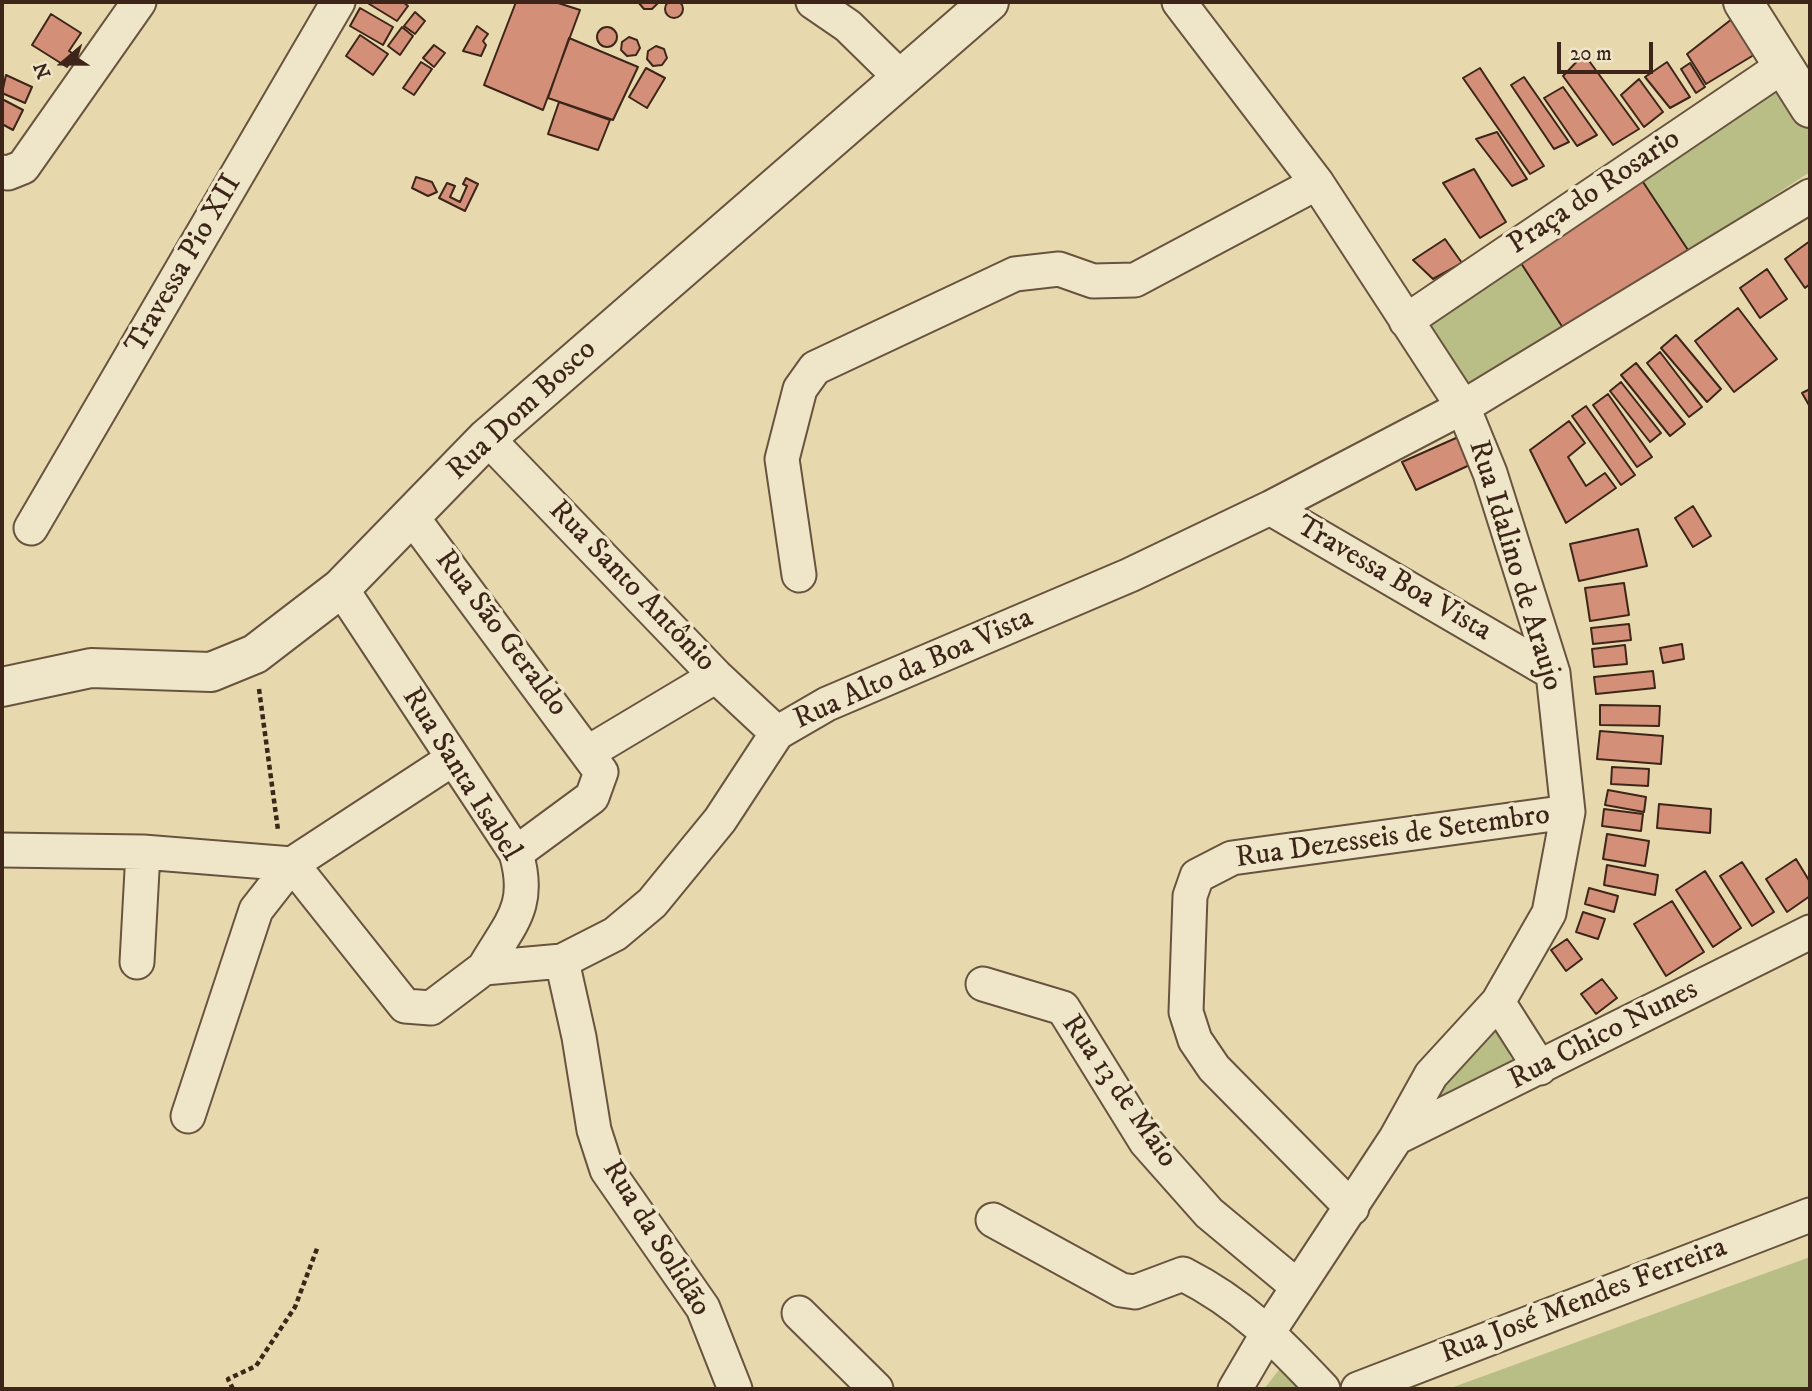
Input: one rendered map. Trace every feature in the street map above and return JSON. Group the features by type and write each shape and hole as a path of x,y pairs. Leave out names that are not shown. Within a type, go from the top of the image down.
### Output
{"street":[{"path":"5,172 23,167 139,2"},
{"name":"Travessa Pio XII","path":"31,528 338,2"},
{"path":"813,2 848,26 901,78"},
{"name":"Rua Dom Bosco","path":"2,687 91,668 211,672 255,654 341,588 487,438 989,2"},
{"name":"Rua Idalino de Araujo","path":"1179,2 1317,183 1463,407 1490,473 1553,673 1569,812 1549,913 1498,1002 1431,1075 1396,1138 1269,1331 1235,1389"},
{"path":"1743,2 1810,108"},
{"name":"Praça do Rosario","path":"1406,321 1783,66"},
{"path":"799,575 782,459 800,389 815,368 1016,274 1059,269 1093,281 1135,281 1317,183"},
{"path":"1463,407 1810,196"},
{"name":"Rua Alto da Boa Vista","path":"484,968 562,961 615,934 652,902 720,820 777,733 827,704 1130,575 1270,508 1463,407"},
{"name":"Rua Santo Antônio","path":"487,438 716,676 777,733"},
{"name":"Travessa Boa Vista","path":"1270,508 1553,673"},
{"name":"Rua São Geraldo","path":"412,517 589,752 601,772 592,797 516,853"},
{"name":"Rua Santa Isabel","path":"341,588 451,760 516,853 523,880 523,902 484,968"},
{"path":"589,752 716,676"},
{"path":"188,1116 256,910 287,862 451,760"},
{"name":"Rua Dezesseis de Setembro","path":"1352,1208 1214,1068 1195,1040 1186,1012 1190,896 1197,876 1232,858 1569,812"},
{"path":"137,962 143,852"},
{"path":"2,856 143,852 287,862 405,1006 431,1008 484,968"},
{"name":"Rua Chico Nunes","path":"1396,1138 1810,932"},
{"name":"Rua da Solidão","path":"562,961 579,1037 594,1130 607,1170 703,1308 735,1389"},
{"name":"Rua 13 de Maio","path":"983,984 1063,1008 1146,1142 1209,1213 1298,1287"},
{"path":"1498,1002 1540,1068"},
{"name":"Rua José Mendes Ferreira","path":"1357,1389 1810,1215"},
{"path":"993,1220 1121,1290 1135,1292 1183,1274 1211,1288 1269,1331 1323,1389"},
{"path":"799,1313 876,1389"}],"path":[{"path":"255,654 287,862"},
{"path":"233,1389 228,1379 256,1366 295,1307 318,1246"}],"green space":[{"path":"1783,79 1810,122 1810,172 1469,397 1421,321"},
{"path":"1491,1023 1517,1068 1431,1108 1429,1085"},
{"path":"1810,1257 1810,1389 1448,1389"},
{"path":"1289,1357 1314,1389 1264,1389"}],"building":[{"path":"674,0 680,3 683,9 680,15 674,18 668,15 665,9 668,3"},
{"path":"366,2 403,2 408,6 397,21"},
{"path":"516,2 555,2 580,10 543,110 484,85"},
{"path":"638,2 658,3 652,9 644,9"},
{"path":"360,8 393,27 383,45 350,26"},
{"path":"1746,8 1767,47 1706,84 1687,54"},
{"path":"415,12 425,21 415,34 404,26"},
{"path":"51,14 81,33 69,51 75,55 67,67 32,45"},
{"path":"477,26 488,34 483,41 486,45 481,56 463,51"},
{"path":"402,27 413,36 400,55 388,46"},
{"path":"607,27 614,30 617,37 614,44 607,47 600,44 597,37 600,30"},
{"path":"360,35 388,54 373,75 346,56"},
{"path":"629,37 637,40 640,48 636,55 627,56 621,50 622,42"},
{"path":"569,38 638,67 613,120 548,98"},
{"path":"434,45 445,53 434,67 423,58"},
{"path":"656,46 664,49 667,58 662,65 653,66 647,59 648,51"},
{"path":"1584,54 1639,129 1613,145 1563,76"},
{"path":"421,62 432,69 414,95 403,88"},
{"path":"1667,62 1690,97 1670,108 1645,77"},
{"path":"1690,63 1705,87 1696,93 1681,69"},
{"path":"646,68 665,78 647,108 629,97"},
{"path":"1480,68 1544,166 1530,174 1463,78"},
{"path":"6,75 32,87 25,103 2,93"},
{"path":"1524,77 1569,142 1554,149 1511,85"},
{"path":"1639,79 1663,112 1644,127 1621,95"},
{"path":"1563,87 1597,135 1577,146 1544,98"},
{"path":"2,99 23,110 13,130 2,124"},
{"path":"559,102 610,120 598,150 548,134"},
{"path":"1497,132 1527,179 1512,186 1476,139"},
{"path":"1474,169 1506,222 1480,238 1443,183"},
{"path":"416,177 432,182 437,192 428,196 412,188"},
{"path":"466,178 478,184 465,211 439,198 447,183 455,186 450,197 460,202 467,186 463,184"},
{"path":"1641,179 1688,250 1565,331 1517,257"},
{"path":"1445,239 1462,263 1433,279 1413,260"},
{"path":"1810,241 1810,284 1805,288 1785,259"},
{"path":"1767,269 1787,299 1760,318 1740,288"},
{"path":"1738,308 1777,359 1734,392 1695,341"},
{"path":"1676,335 1721,389 1707,402 1661,348"},
{"path":"1660,352 1702,407 1689,417 1647,363"},
{"path":"1636,363 1685,424 1670,436 1621,375"},
{"path":"1621,382 1661,433 1650,442 1610,391"},
{"path":"1810,389 1810,407 1802,393"},
{"path":"1608,394 1652,457 1637,467 1593,405"},
{"path":"1586,406 1635,475 1621,485 1572,416"},
{"path":"1569,421 1585,443 1568,457 1586,486 1605,473 1616,488 1566,523 1530,450"},
{"path":"1465,434 1476,462 1416,490 1402,462"},
{"path":"1693,506 1711,536 1693,547 1675,518"},
{"path":"1638,529 1647,566 1579,581 1570,544"},
{"path":"1624,583 1629,615 1590,621 1585,588"},
{"path":"1629,624 1631,640 1593,644 1591,628"},
{"path":"1682,644 1684,659 1663,663 1660,648"},
{"path":"1625,645 1627,664 1594,667 1592,649"},
{"path":"1653,671 1655,688 1596,694 1594,677"},
{"path":"1600,705 1660,706 1659,726 1600,725"},
{"path":"1600,731 1663,736 1661,764 1597,759"},
{"path":"1612,767 1649,769 1648,786 1611,784"},
{"path":"1608,790 1646,797 1644,812 1605,805"},
{"path":"1659,804 1711,809 1710,833 1657,828"},
{"path":"1604,809 1643,814 1641,831 1602,826"},
{"path":"1607,834 1649,841 1645,866 1603,859"},
{"path":"1796,859 1810,882 1810,896 1787,912 1766,879"},
{"path":"1742,862 1774,912 1752,926 1720,876"},
{"path":"1607,865 1658,875 1655,895 1604,885"},
{"path":"1705,871 1741,928 1713,947 1676,890"},
{"path":"1589,888 1618,896 1614,912 1585,904"},
{"path":"1672,901 1704,952 1666,976 1634,924"},
{"path":"1583,912 1605,919 1598,939 1576,932"},
{"path":"1567,939 1582,959 1566,971 1551,950"},
{"path":"1602,979 1617,998 1596,1014 1581,994"}]}
